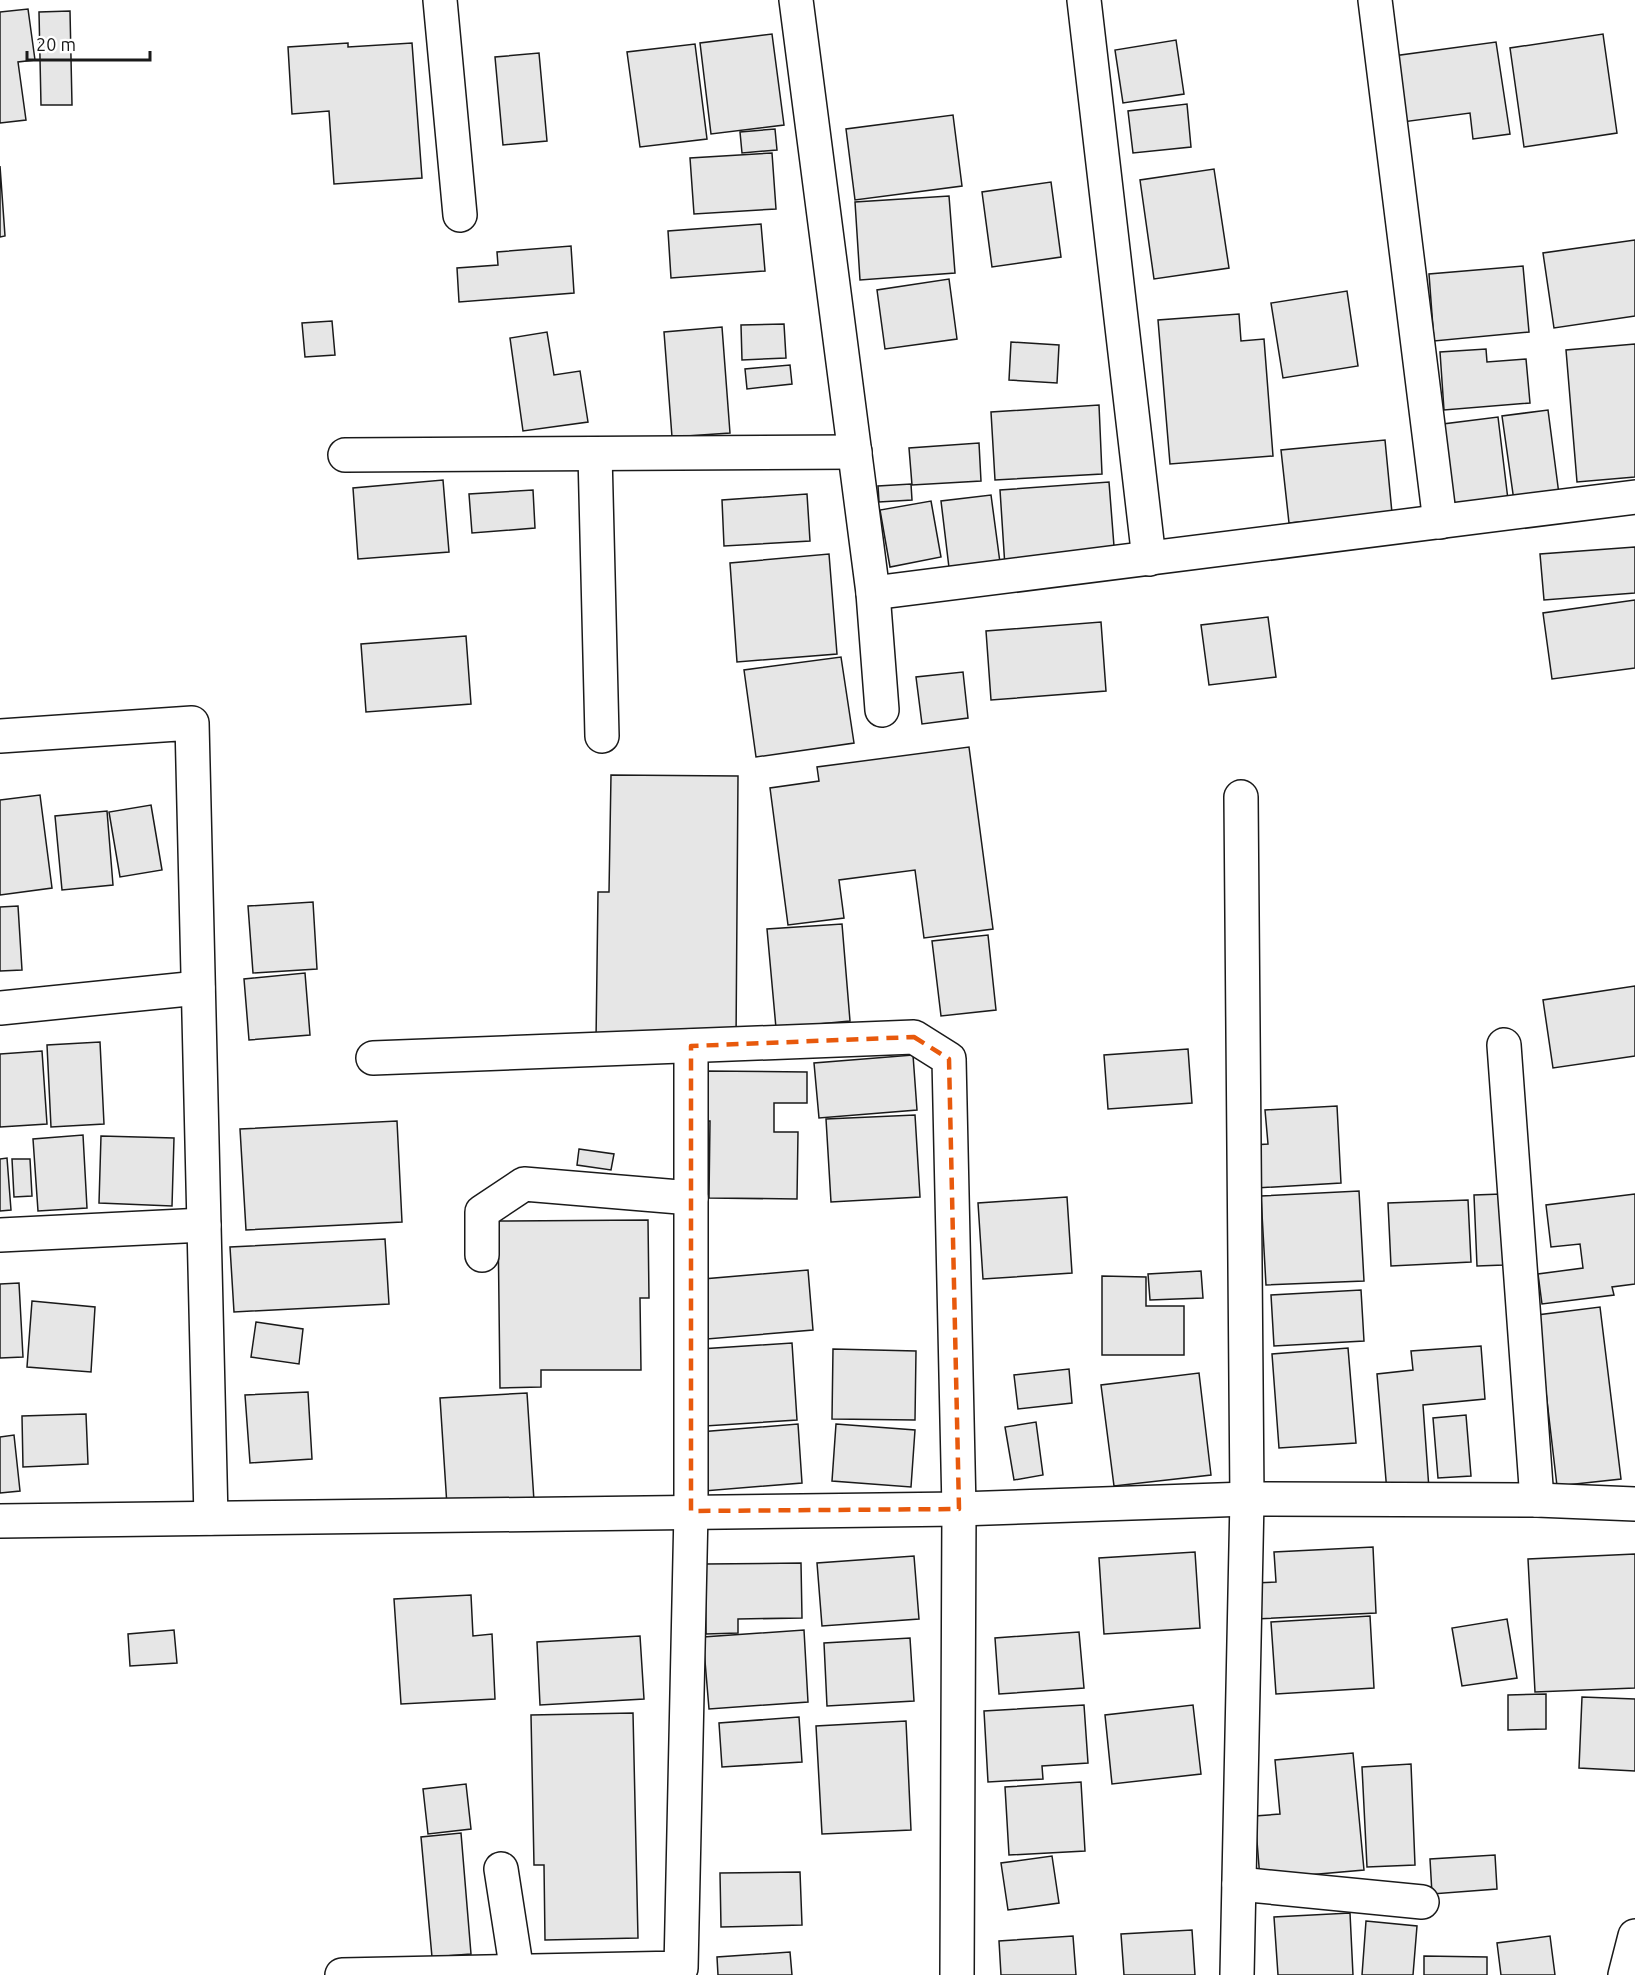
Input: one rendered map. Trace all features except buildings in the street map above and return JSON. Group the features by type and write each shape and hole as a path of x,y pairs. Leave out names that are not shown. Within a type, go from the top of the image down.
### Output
{"street":[{"path":"440,0 460,215"},
{"path":"796,0 873,593 882,710"},
{"path":"1084,0 1149,559"},
{"path":"1375,0 1440,522"},
{"path":"345,455 855,452"},
{"path":"595,454 602,736"},
{"path":"873,593 1635,497"},
{"path":"0,736 192,723 211,1518"},
{"path":"1237,1975 1247,1498 1241,797"},
{"path":"0,1008 198,988"},
{"path":"373,1058 914,1037 949,1059 959,1509 957,1975"},
{"path":"1504,1045 1537,1500"},
{"path":"342,1975 681,1972 691,1511 691,1046"},
{"path":"482,1255 482,1212 524,1184 691,1198"},
{"path":"0,1234 204,1225"},
{"path":"0,1521 959,1509 1247,1498 1537,1500 1635,1504"},
{"path":"501,1869 517,1972"},
{"path":"1239,1884 1422,1902"},
{"path":"1625,1975 1635,1936"}],"highlighted area":[{"path":"914,1037 949,1059 959,1509 691,1511 691,1046"}]}
